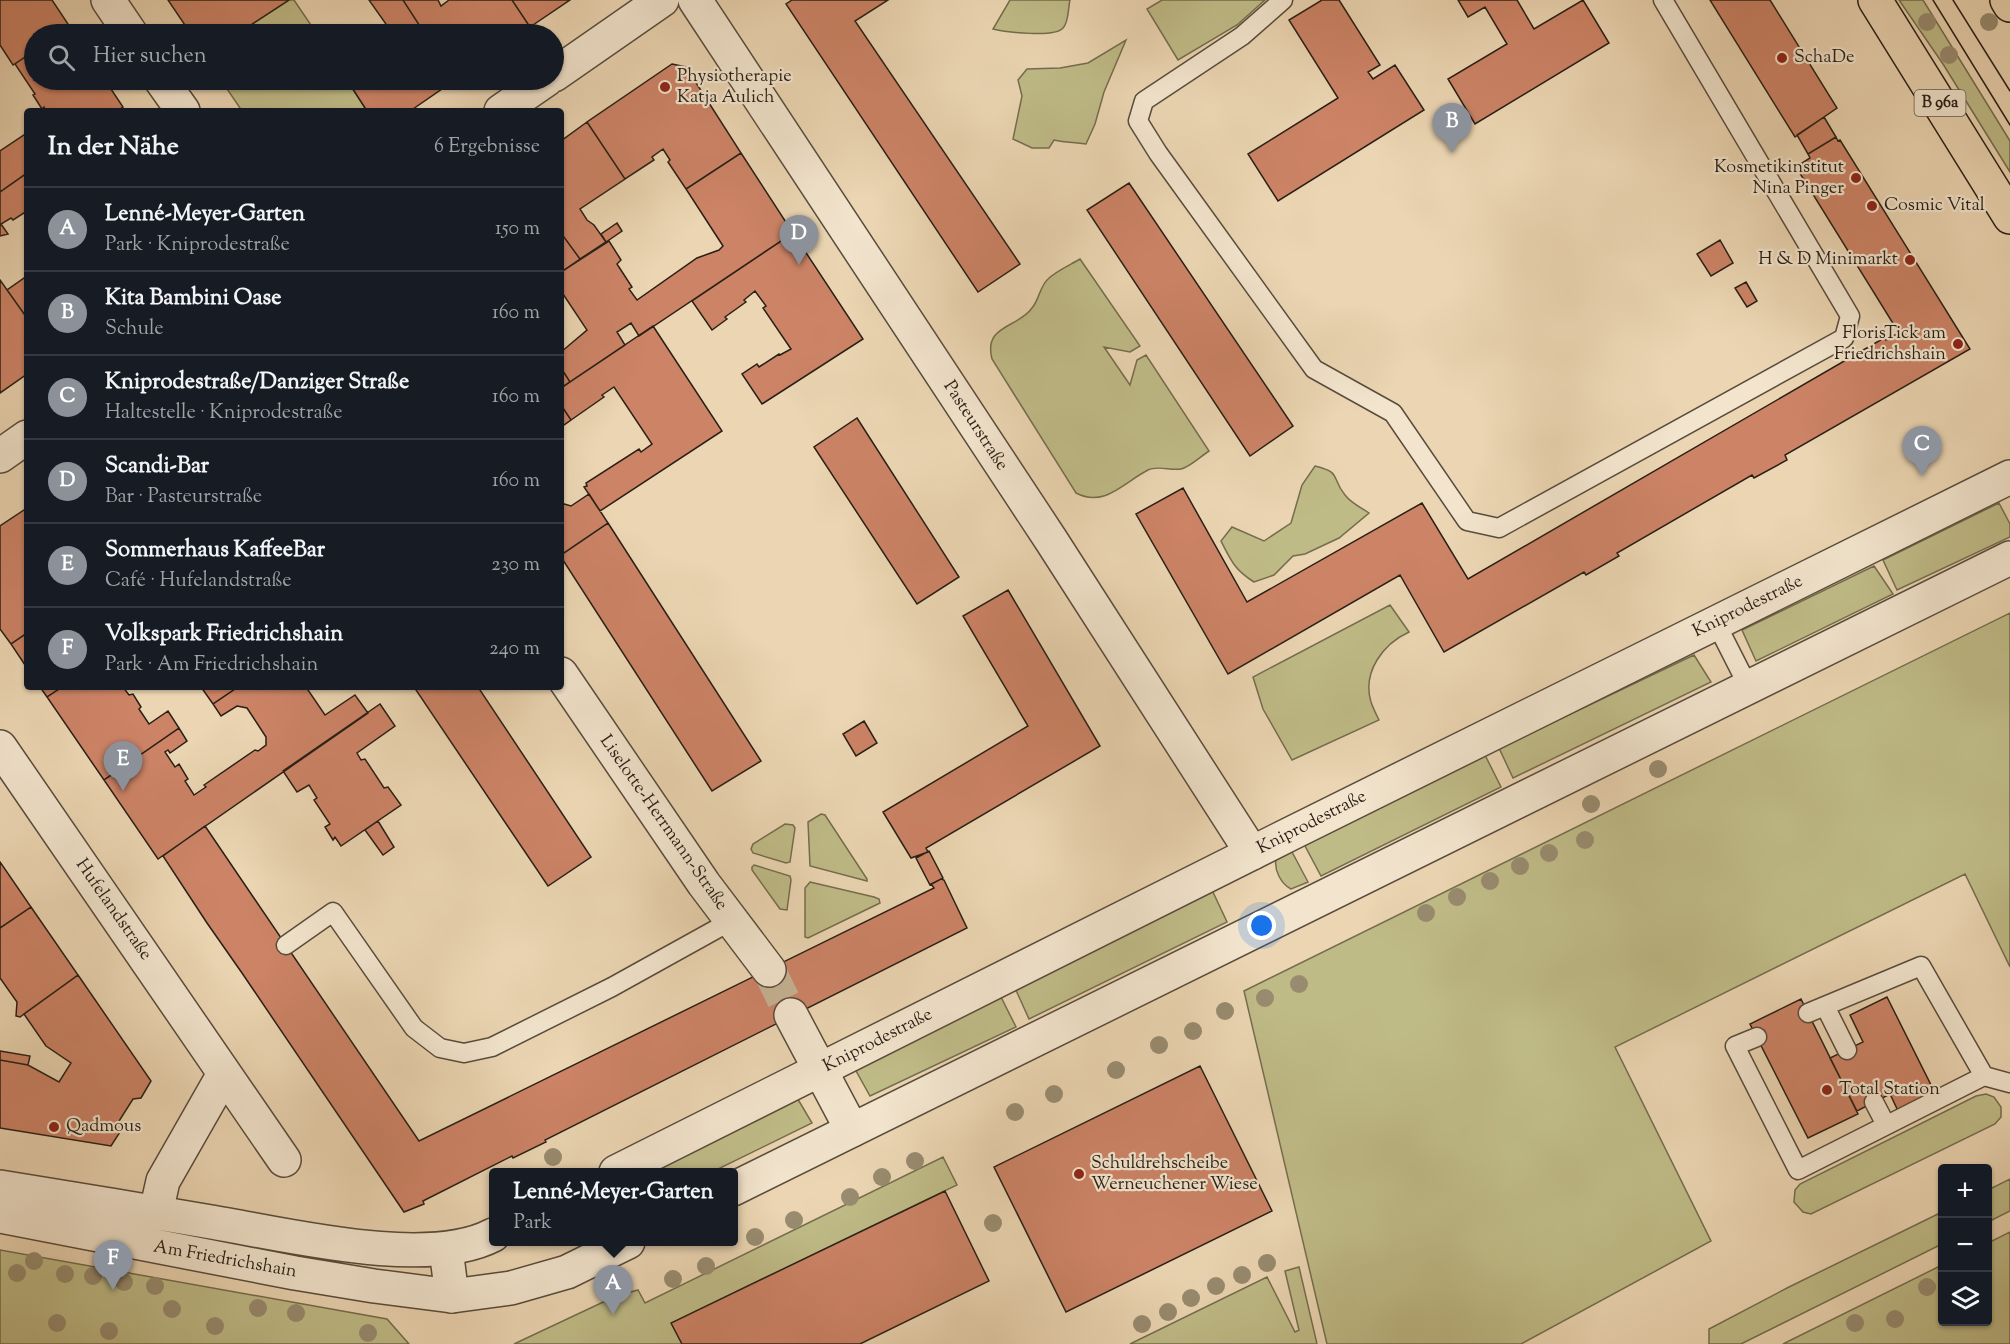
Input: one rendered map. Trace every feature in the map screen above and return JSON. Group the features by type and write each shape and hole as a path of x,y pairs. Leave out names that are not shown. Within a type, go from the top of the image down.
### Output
{"main road":[{"name":"B 96a","path":"1875,0 2010,217"},
{"path":"2007,0 2010,5"}],"street":[{"path":"108,0 124,24"},
{"path":"564,68 662,0"},
{"name":"Pasteurstraße","path":"695,0 1044,530 1252,853"},
{"path":"168,90 181,108"},
{"path":"505,108 531,90"},
{"path":"0,456 24,439"},
{"name":"Kniprodestraße","path":"626,1168 1252,853 2010,477"},
{"path":"738,1187 2010,558"},
{"name":"Liselotte-Herrmann-Straße","path":"564,678 731,921 769,970"},
{"name":"Hufelandstraße","path":"0,747 284,1160"},
{"path":"791,1015 852,1130"},
{"path":"156,1212 163,1180 224,1074"},
{"name":"Am Friedrichshain","path":"0,1187 380,1249 446,1249"},
{"name":"Am Friedrichshain","path":"0,1216 295,1273 452,1296"},
{"path":"489,1237 482,1241 446,1249 452,1296 511,1288 567,1272 620,1246"}],"lane":[{"path":"1283,0 1242,36 1144,100 1138,121 1158,153 1314,369 1393,412 1467,521 1499,528 1844,338 1850,316 1663,0"},
{"path":"1716,623 1748,686"},
{"path":"286,945 333,912 414,1028 440,1048 464,1053 492,1047 612,987 731,921"},
{"path":"1847,1050 1816,1009 1922,966 1984,1076"},
{"path":"1757,1037 1735,1046 1798,1170 1984,1076 2010,1083"},
{"path":"1874,1102 1886,1125"}],"shaded area":[{"path":"289,0 294,0 310,24 252,24"},
{"path":"1010,0 1070,0 1066,22 1063,28 1051,33 1008,32 993,29"},
{"path":"1162,0 1265,0 1237,25 1178,60 1147,9"},
{"path":"1899,0 1923,0 2010,141 2010,172 1943,64"},
{"path":"1126,40 1104,92 1095,124 1086,144 1054,140 1049,148 1032,148 1013,139 1022,96 1018,80 1027,69 1060,68 1088,63"},
{"path":"228,90 353,90 365,108 240,108"},
{"path":"1080,259 1140,346 1130,352 1104,347 1130,385 1137,360 1146,355 1209,451 1184,468 1148,470 1114,492 1096,497 1086,497 1076,493 992,359 991,348 992,340 997,333 1026,315 1032,308 1048,279"},
{"path":"1315,466 1333,474 1347,498 1369,513 1339,538 1305,554 1293,556 1274,575 1254,582 1234,564 1221,541 1232,527 1264,541 1291,523 1302,485"},
{"path":"1999,503 2010,524 2010,537 1897,590 1883,560"},
{"path":"1874,566 1893,594 1756,661 1742,630"},
{"path":"1390,605 1409,632 1383,652 1372,670 1369,691 1379,720 1292,760 1263,709 1253,677"},
{"path":"2010,613 2010,967 1965,874 1615,1047 1711,1241 1521,1344 1327,1344 1244,991"},
{"path":"1694,655 1711,682 1513,778 1499,748"},
{"path":"1485,755 1501,787 1321,876 1304,844"},
{"path":"821,814 825,815 867,881 810,866 808,822"},
{"path":"785,824 793,825 795,828 790,862 786,863 753,853 751,849 753,844"},
{"path":"1291,850 1308,882 1291,889 1281,880 1277,872 1276,859"},
{"path":"754,865 790,876 787,910 780,909 752,870"},
{"path":"810,882 874,897 879,899 880,903 808,938 805,937 805,888"},
{"path":"1212,890 1227,922 1029,1019 1015,988"},
{"path":"1000,995 1016,1027 870,1096 855,1069"},
{"path":"1986,1094 1994,1097 2001,1107 2001,1117 1995,1124 1811,1214 1803,1212 1794,1202 1795,1190 1800,1184 1976,1096"},
{"path":"796,1096 812,1123 720,1168 648,1168"},
{"path":"943,1157 957,1185 672,1323 682,1344 514,1344 616,1296 638,1290 645,1303"},
{"path":"2010,1179 2010,1211 1992,1220 1992,1218 1992,1188"},
{"path":"1938,1214 1938,1246 1741,1344 1709,1344 1709,1329"},
{"path":"2010,1232 2010,1344 1783,1344 1938,1267 1938,1326 1992,1326 1992,1241"},
{"path":"0,1250 387,1319 409,1344 0,1344"},
{"path":"1299,1267 1317,1344 1130,1344 1267,1277 1295,1332 1299,1330 1285,1271"}],"building":[{"path":"0,0 52,0 68,24 24,24 24,58 13,65 0,45"},
{"path":"168,0 289,0 252,24 184,24"},
{"path":"369,0 403,0 419,24 386,24"},
{"path":"403,0 438,0 441,6 449,0 512,0 528,24 419,24"},
{"path":"512,0 570,0 534,24 528,24"},
{"path":"792,0 888,0 855,21 1020,264 978,292 786,4"},
{"path":"1322,0 1339,0 1380,65 1368,72 1373,79 1395,65 1424,110 1278,201 1248,154 1338,98 1289,20"},
{"path":"1458,0 1517,0 1534,29 1583,0 1609,43 1475,124 1448,79 1507,44 1485,7 1468,17"},
{"path":"1710,0 1770,0 1837,108 1795,137"},
{"path":"24,58 24,78 15,64"},
{"path":"672,64 686,67 741,153 686,189 668,162 670,160 663,149 652,157 654,160 625,179 587,122"},
{"path":"32,90 112,90 123,107 41,108 33,95 35,94"},
{"path":"353,90 440,90 414,108 365,108"},
{"path":"1824,117 1836,137 1808,154 1797,135"},
{"path":"587,122 625,179 580,209 606,242 580,259 564,237 564,139"},
{"path":"24,135 24,175 0,192 0,151"},
{"path":"1836,137 1970,349 1785,455 1787,460 1754,478 1752,475 1617,553 1619,556 1586,575 1584,572 1444,652 1400,575 1228,674 1136,514 1183,488 1247,602 1422,503 1468,579 1884,338 1886,340 1899,333 1796,167 1810,158 1808,154"},
{"path":"741,153 793,233 639,336 631,323 617,332 625,345 570,382 564,373 564,349 587,330 564,296 564,270 609,241 621,260 617,264 632,287 629,289 637,300 697,258 719,250 723,246 686,189"},
{"path":"24,175 24,213 1,224 8,234 0,236 0,192"},
{"path":"1129,183 1293,426 1250,456 1087,210"},
{"path":"617,223 622,231 606,242 601,234"},
{"path":"793,233 863,339 762,404 742,374 757,364 759,367 791,349 763,308 766,306 755,291 744,300 746,302 712,330 692,301"},
{"path":"564,237 580,259 564,270"},
{"path":"1720,240 1733,263 1711,276 1697,254"},
{"path":"24,278 24,314 7,290"},
{"path":"0,280 24,314 24,376 0,393"},
{"path":"1746,282 1757,301 1747,307 1735,288"},
{"path":"653,326 722,431 600,511 584,487 587,486 586,483 639,449 641,452 652,444 614,387 602,395 604,397 571,420 564,410 564,386"},
{"path":"564,373 570,382 564,386"},
{"path":"564,410 571,420 564,425"},
{"path":"857,418 959,577 917,604 814,447"},
{"path":"589,494 608,523 564,553 564,504 571,506"},
{"path":"24,510 24,635 11,644 0,629 0,526"},
{"path":"608,523 761,761 712,791 564,562 564,553"},
{"path":"1008,590 1100,746 926,848 928,852 911,858 883,812 1028,726 963,616"},
{"path":"24,635 24,664 11,644"},
{"path":"42,690 58,690 47,697"},
{"path":"58,690 125,690 129,695 133,694 149,724 168,711 179,728 104,780 47,697"},
{"path":"203,690 234,690 213,704"},
{"path":"234,690 308,690 325,715 355,695 368,713 158,859 104,780 179,728 187,741 170,753 168,750 165,752 175,767 179,764 188,779 185,781 194,795 206,787 204,785 266,745 266,737 247,708 237,706 221,716 213,704"},
{"path":"416,690 480,690 591,857 548,886"},
{"path":"380,704 395,726 357,753 361,760 365,759 384,788 388,787 401,805 341,846 335,837 333,840 325,827 330,824 314,800 317,798 309,785 297,792 283,771"},
{"path":"864,721 877,743 856,756 843,734"},
{"path":"378,821 394,847 383,855 365,830"},
{"path":"205,826 419,1141 934,888 931,884 941,879 944,880 967,928 545,1140 546,1142 513,1158 512,1156 423,1201 424,1204 404,1212 163,856"},
{"path":"929,851 943,878 930,885 916,858"},
{"path":"0,862 31,907 0,928"},
{"path":"31,907 78,975 20,1017 16,1016 17,1002 0,978 0,928"},
{"path":"78,975 151,1081 141,1098 133,1099 119,1121 122,1129 111,1146 0,1128 0,1060 28,1065 59,1082 71,1063 46,1046 24,1014"},
{"path":"1887,997 1937,1097 1900,1115 1890,1094 1857,1111 1830,1058 1863,1042 1850,1015"},
{"path":"1801,999 1858,1114 1808,1138 1750,1024"},
{"path":"0,1051 30,1056 28,1065 0,1060"},
{"path":"1200,1066 1272,1211 1066,1312 994,1167"},
{"path":"945,1191 989,1281 860,1344 682,1344 671,1323"}],"tunnel":[{"path":"769,970 791,1015"}],"tram line":[{"path":"1933,0 2010,125"},
{"path":"1953,0 2010,91"}],"place":[{"name":"SchaDe","path":"1782,58"},
{"name":"Physiotherapie Katja Aulich","path":"665,87"},
{"name":"Kita Bambini Oase","path":"1452,153"},
{"name":"Kosmetikinstitut Nina Pinger","path":"1856,178"},
{"name":"Cosmic Vital","path":"1872,206"},
{"name":"H & D Minimarkt","path":"1910,260"},
{"name":"Scandi-Bar","path":"799,265"},
{"name":"FlorisTick am Friedrichshain","path":"1958,344"},
{"name":"Kniprodestraße/Danziger Straße","path":"1922,476"},
{"name":"Sommerhaus KaffeeBar","path":"123,791"},
{"name":"Total Station","path":"1827,1090"},
{"name":"Qadmous","path":"54,1127"},
{"name":"Schuldrehscheibe Werneuchener Wiese","path":"1079,1174"},
{"name":"Volkspark Friedrichshain","path":"113,1290"},
{"name":"Lenné-Meyer-Garten","path":"613,1315"}]}
